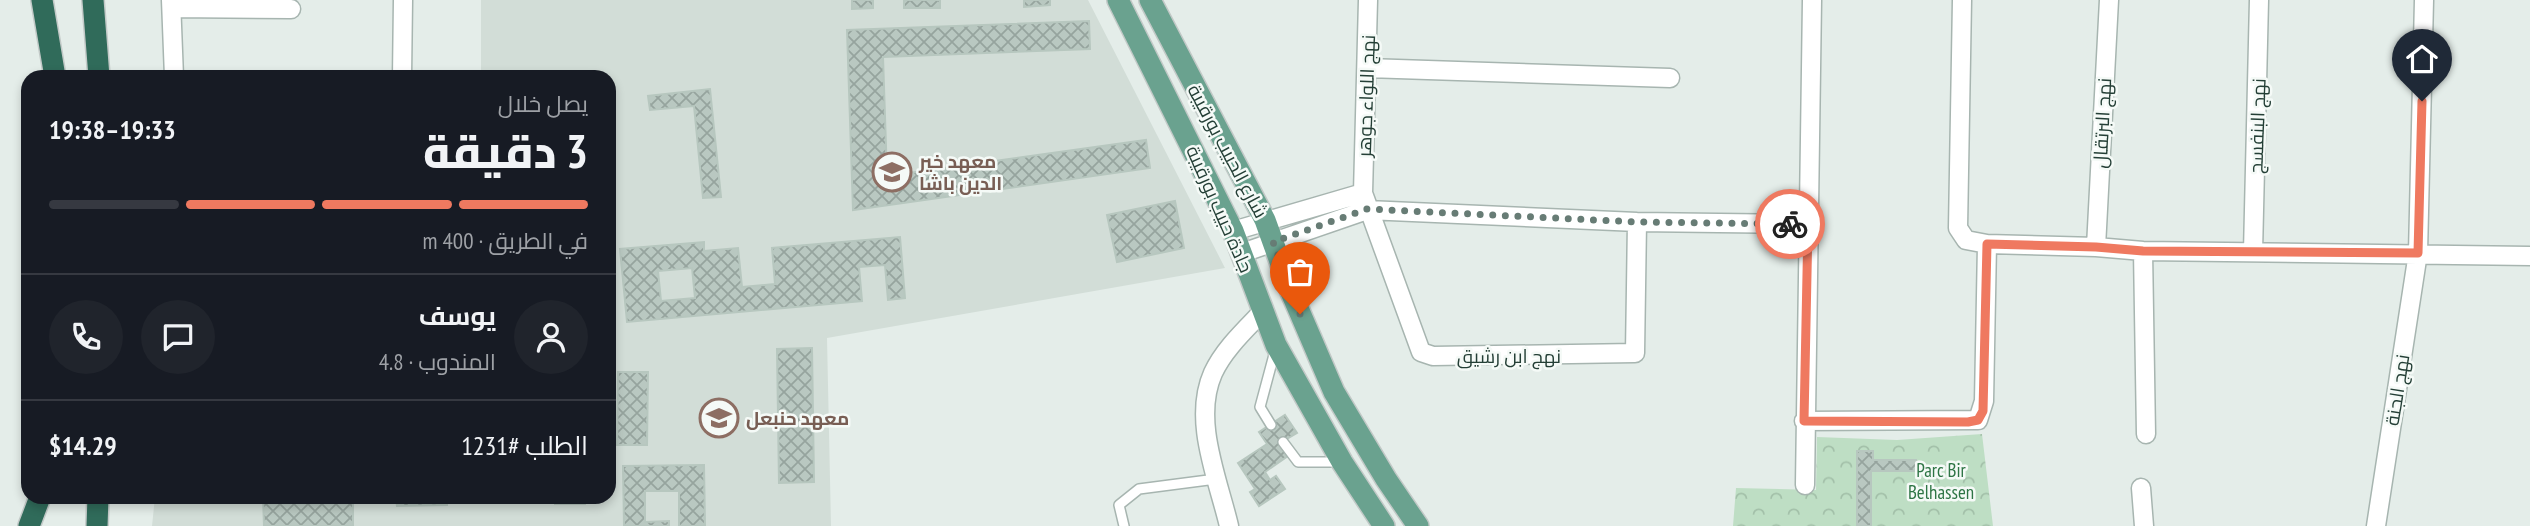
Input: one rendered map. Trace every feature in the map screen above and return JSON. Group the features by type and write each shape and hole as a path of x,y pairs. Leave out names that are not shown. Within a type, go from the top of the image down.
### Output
{"highway":[{"path":"42,0 56,70"},
{"path":"54,0 57,70"},
{"path":"93,0 99,70"},
{"path":"100,70 101,0"},
{"path":"29,526 37,504"},
{"path":"46,526 47,504"},
{"path":"97,526 98,504"}],"main road":[{"name":"جادة حبيب بورقيبة","path":"1118,0 1233,231 1276,345 1342,462 1384,526"},
{"name":"شارع الحبيب بورقيبة","path":"1150,0 1265,220 1334,392 1386,479 1418,526"}],"street":[{"path":"402,70 403,0"},
{"name":"نهج اللواء جوهر","path":"1365,201 1368,0"},
{"path":"1805,485 1812,0"},
{"path":"1962,0 1958,228 1966,240 1987,244 2143,251 2530,256"},
{"name":"نهج البرتقال","path":"2096,247 2109,0"},
{"name":"نهج البنفسج","path":"2253,253 2259,0"},
{"name":"نهج الجنة","path":"2376,526 2418,253 2424,0"},
{"path":"174,70 172,4 291,9"},
{"path":"1367,68 1670,78"},
{"path":"1233,231 1265,220 1365,201 1637,222 1808,225"},
{"path":"1242,253 1365,201"},
{"name":"نهج ابن رشيق","path":"1365,201 1421,352 1433,356 1635,353 1637,222"},
{"path":"1804,421 1978,420 1984,401 1987,244"},
{"path":"2143,251 2146,434"},
{"path":"1229,526 1206,429 1208,390 1213,373 1227,351 1264,310"},
{"path":"2141,488 2144,526"}],"lane":[{"path":"1271,425 1260,404 1276,345"},
{"path":"1283,442 1298,462 1342,462"},
{"path":"1124,526 1119,505 1139,489 1218,479"}],"shaded area":[{"name":"معهد خير الدين باشا","path":"481,0 1088,0 1225,268 827,338 831,526 152,526 154,504 616,504 616,70 481,70"}],"green space":[{"name":"Parc Bir Belhassen","path":"1982,434 1993,526 1733,526 1736,488 1816,490 1817,437 1897,440"}],"building":[{"path":"852,0 873,0 873,8 852,9"},
{"path":"904,0 940,0 940,8 904,8"},
{"path":"1024,0 1050,0 1050,5 1024,7"},
{"path":"1089,21 1090,49 883,57 887,176 1146,140 1150,168 853,210 847,30"},
{"path":"710,89 721,197 703,198 694,106 650,110 648,96"},
{"path":"1175,201 1184,248 1117,262 1107,215"},
{"path":"900,237 905,298 888,300 885,265 859,267 862,301 627,322 620,249 704,242 704,251 738,248 742,287 775,284 772,248","holes":["692,268 695,298 661,301 658,271"]},
{"path":"812,348 814,482 779,483 777,349"},
{"path":"618,372 648,372 647,445 617,445"},
{"path":"1285,415 1297,433 1280,443 1288,456 1265,472 1270,480 1276,476 1285,489 1259,506 1250,492 1255,489 1238,463 1267,444 1259,432"},
{"path":"1857,451 1873,451 1873,460 1916,460 1916,471 1871,471 1871,526 1857,526"},
{"path":"704,465 705,526 679,526 679,491 645,491 645,522 669,521 669,526 624,526 623,466"},
{"path":"263,504 353,504 353,526 264,526"},
{"path":"397,504 447,504 447,505"}],"way so far":[{"path":"1300,314 1273,242 1367,209 1637,222 1790,224"}],"place":[{"name":"معهد خير الدين باشا","path":"892,172"},
{"name":"معهد حنبعل","path":"719,418"}],"route":[{"path":"1790,224 1808,225 1804,421 1968,422 1978,420 1983,411 1987,244 2143,251 2418,253 2422,101"}]}
